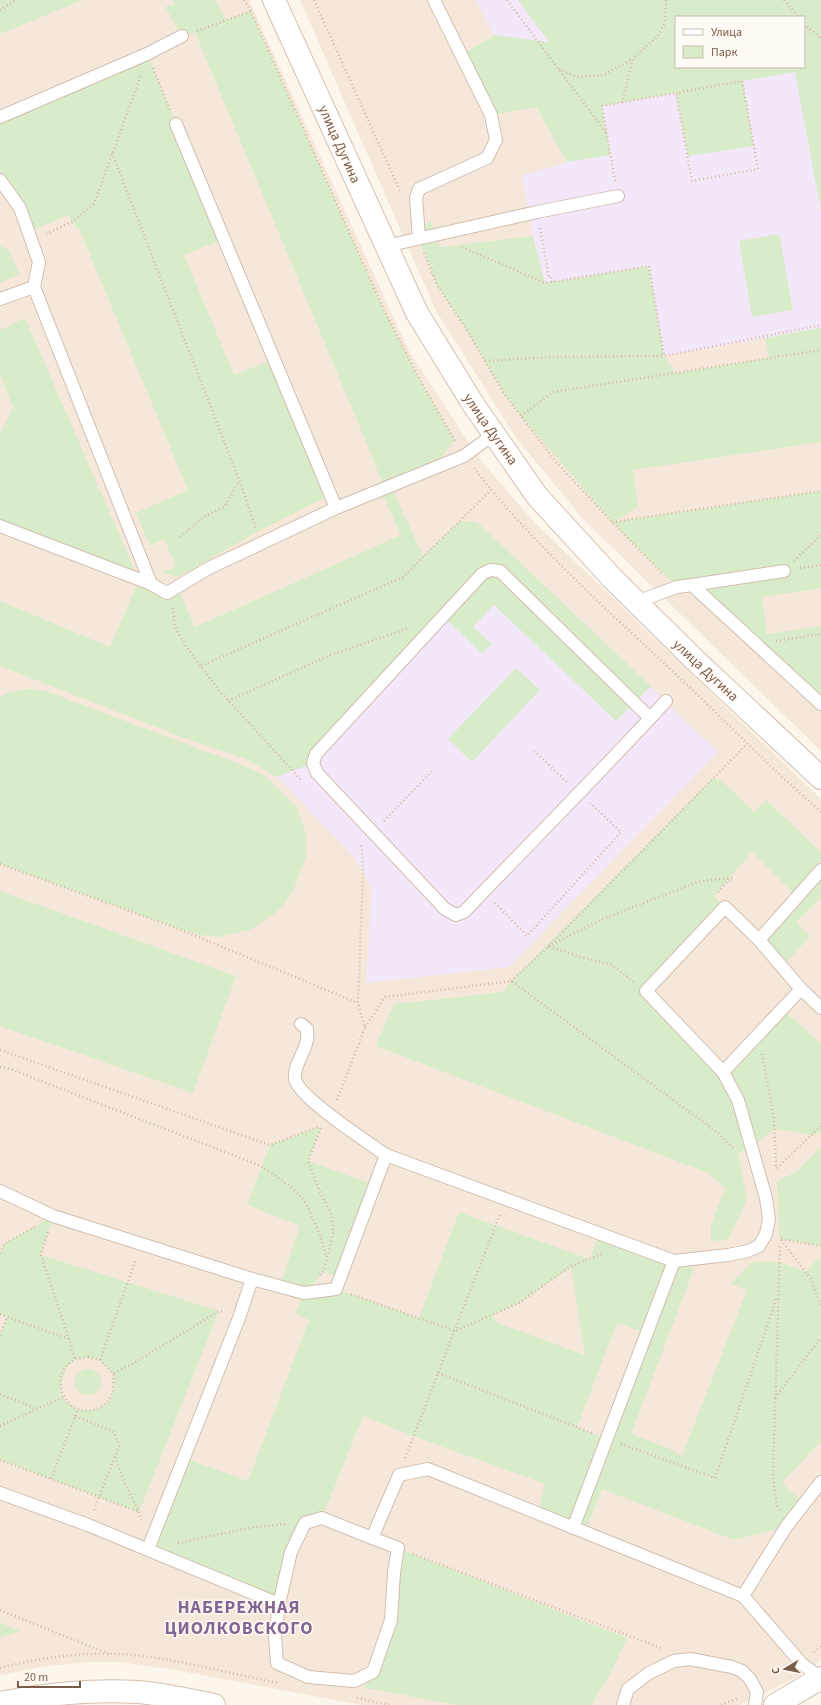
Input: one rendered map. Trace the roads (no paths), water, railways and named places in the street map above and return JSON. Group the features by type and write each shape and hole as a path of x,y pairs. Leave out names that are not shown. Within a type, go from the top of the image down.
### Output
{"main road":[{"name":"улица Дугина","path":"274,0 417,313 449,366 537,496 570,534 636,602 697,662 821,778"},
{"path":"775,1705 821,1678"},
{"path":"0,1703 50,1695 119,1692 157,1695 214,1705"}],"lane":[{"path":"419,238 416,198 419,189 487,158 496,140 491,114 434,0"},
{"path":"0,117 138,58 182,36"},
{"path":"176,124 336,508"},
{"path":"0,180 20,208 39,262 34,287 151,584"},
{"path":"386,246 537,212 618,196"},
{"path":"0,299 34,287"},
{"path":"0,526 151,584 167,593 209,568 336,508 464,456 494,434"},
{"path":"650,718 500,571 490,570 482,574 316,754 313,763 317,773 372,833 445,909 456,915 464,912 484,892 579,792 650,718 666,701"},
{"path":"636,602 677,588 784,571"},
{"path":"692,585 821,704"},
{"path":"759,940 821,870"},
{"path":"301,1024 307,1029 308,1039 295,1072 295,1080 300,1089 331,1115 386,1155 674,1261 728,1255 748,1251 759,1246 766,1234 769,1219 766,1198 738,1100 723,1072 646,991 725,907 759,940 801,989 821,1008"},
{"path":"723,1072 801,989"},
{"path":"0,1191 53,1216 252,1279 304,1293 336,1289 386,1155"},
{"path":"573,1528 674,1261"},
{"path":"148,1549 239,1318 252,1279"},
{"path":"372,1538 399,1475 428,1469 743,1596 802,1664 821,1678"},
{"path":"743,1596 788,1524 821,1483"},
{"path":"0,1493 88,1525 279,1604"},
{"path":"322,1518 372,1538 398,1548 394,1572 391,1620 373,1672 354,1681 308,1677 277,1663 275,1636 279,1604 291,1552 305,1523 322,1518"},
{"path":"623,1705 628,1689 649,1673 674,1661 690,1659 732,1666 742,1671 754,1684 757,1692 755,1705"}],"district":[{"name":"НАБЕРЕЖНАЯ ЦИОЛКОВСКОГО","path":"239,1617"}]}
